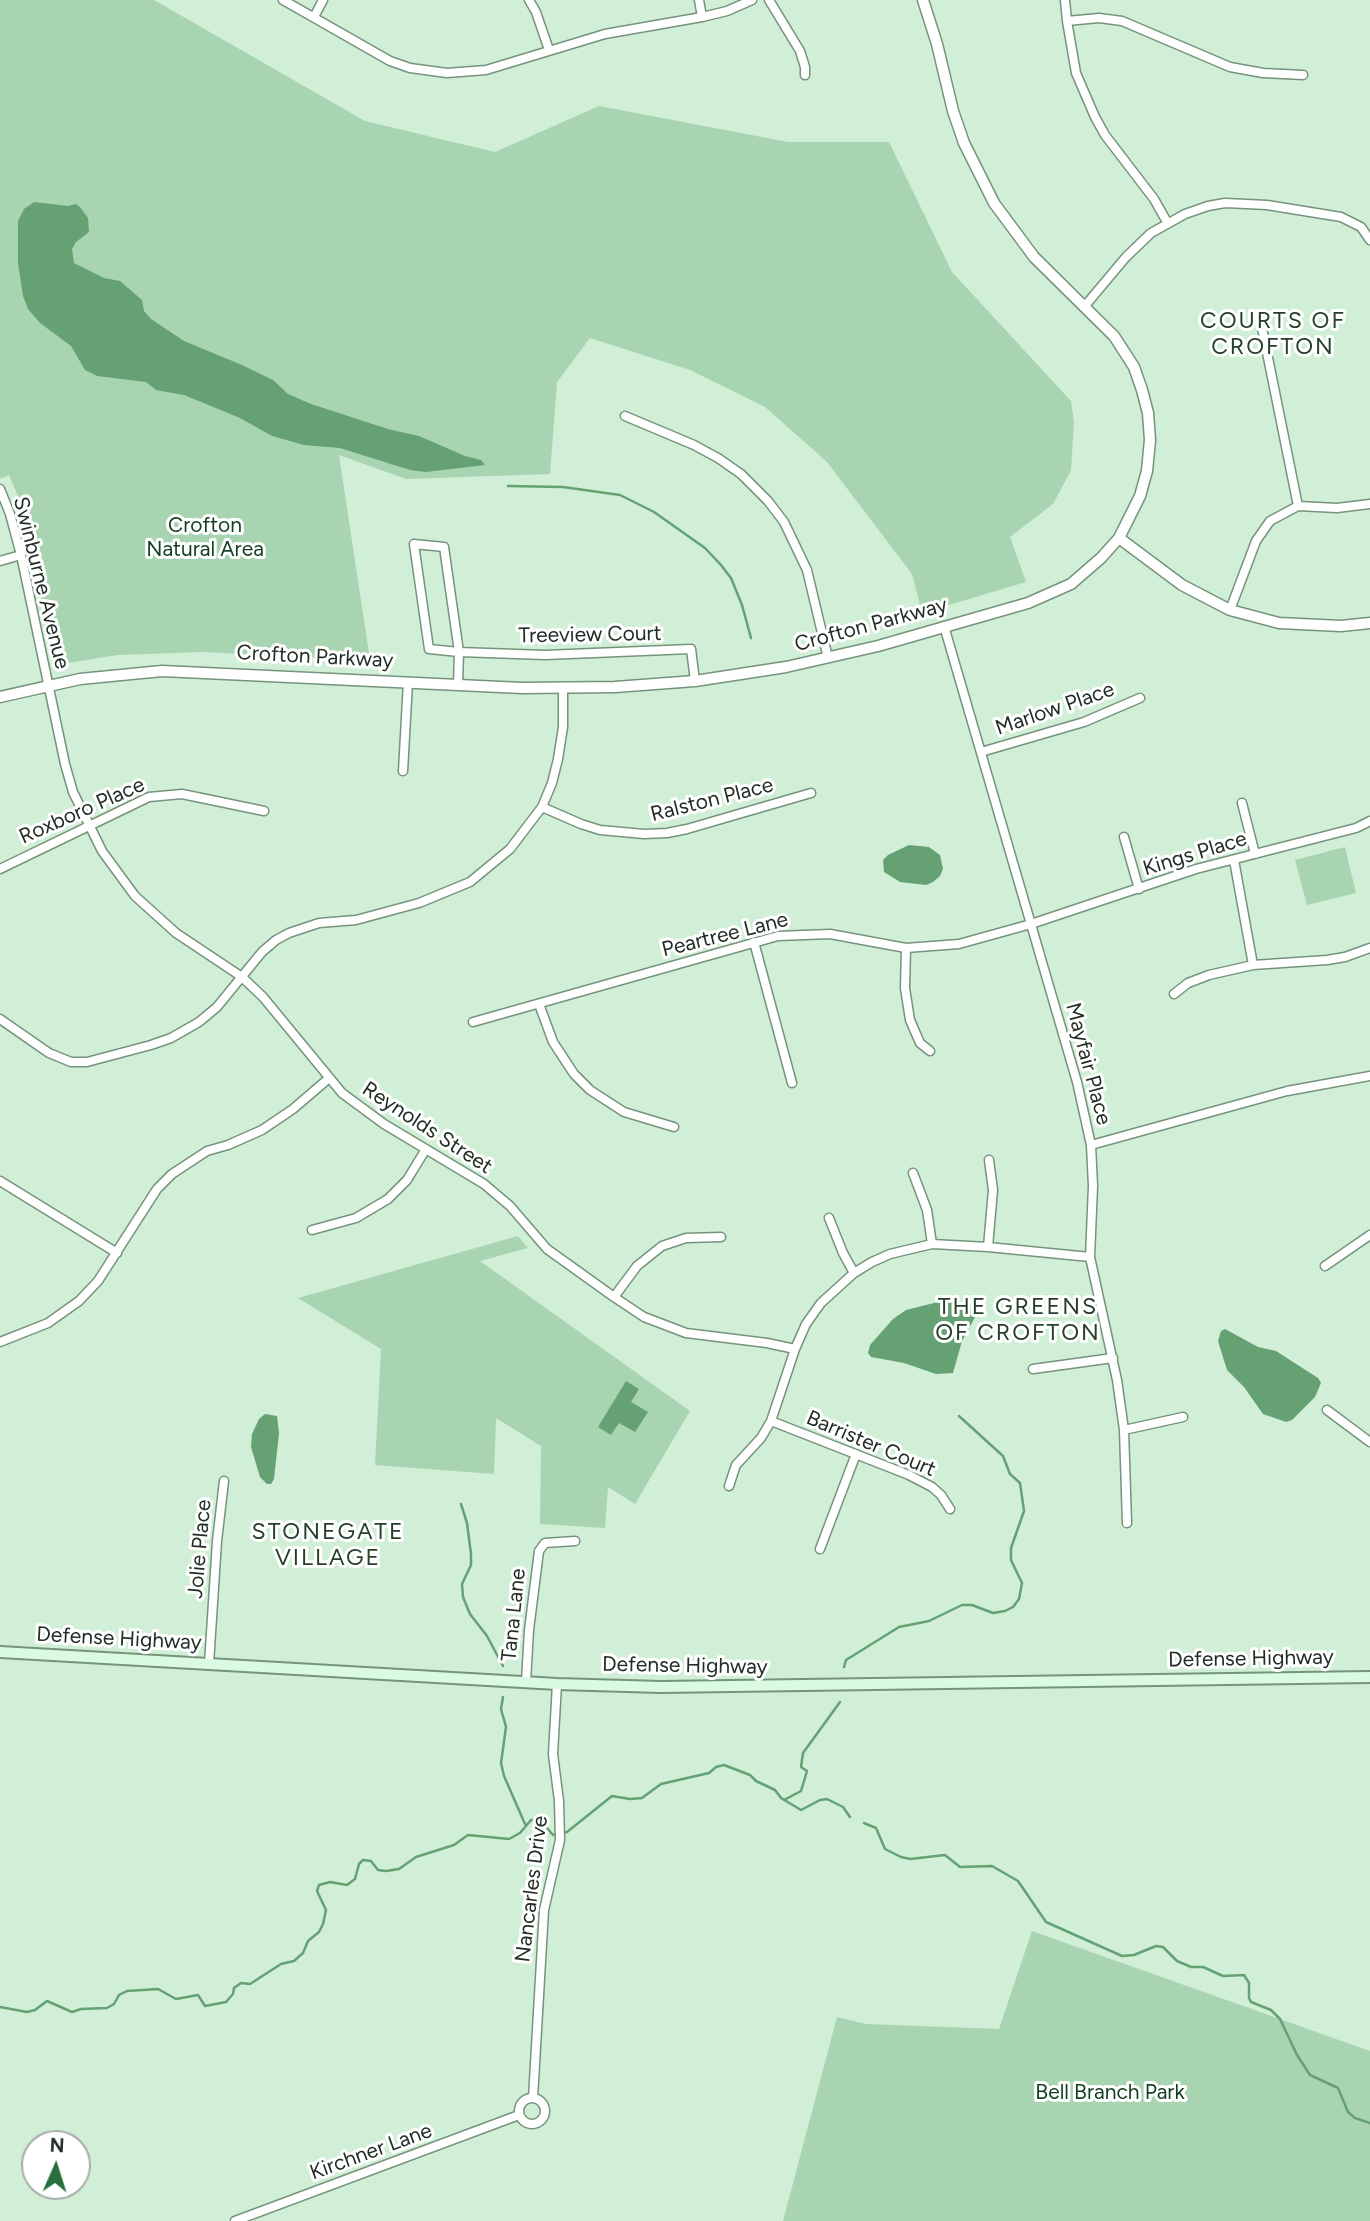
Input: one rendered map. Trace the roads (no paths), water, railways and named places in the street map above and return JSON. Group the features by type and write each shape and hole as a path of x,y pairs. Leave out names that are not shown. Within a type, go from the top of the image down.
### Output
{"main road":[{"name":"Defense Highway","path":"0,1652 557,1684 723,1687 1370,1676"}],"street":[{"path":"284,0 390,61 428,71 467,73 629,29 727,11 752,0"},
{"path":"314,17 323,0"},
{"path":"529,0 537,12 549,50"},
{"path":"699,0 702,17"},
{"path":"769,0 800,51 805,75"},
{"name":"Crofton Parkway","path":"0,697 48,685 122,673 162,671 563,688 695,681 828,658 1028,603 1071,584 1119,538 1136,507 1147,471 1150,440 1148,413 1142,390 1125,351 1102,323 1061,285 1020,240 977,173 953,111 923,0"},
{"path":"1065,0 1076,73 1095,117 1105,135 1154,199 1167,222"},
{"path":"1067,21 1099,18 1122,20 1201,57 1230,67 1263,73 1303,75"},
{"path":"1084,307 1139,244 1167,222 1208,206 1248,203 1341,217 1361,226 1370,240"},
{"path":"1262,328 1298,506"},
{"path":"625,416 694,444 718,458 741,474 768,501 784,522 807,570 828,658"},
{"name":"Swinburne Avenue","path":"0,489 21,555 48,685"},
{"path":"1230,610 1256,541 1278,515 1298,506 1337,508 1370,504"},
{"path":"1119,538 1182,585 1230,610 1279,623 1341,626 1370,623"},
{"path":"458,685 459,652 444,547 414,544 429,649 459,652"},
{"path":"0,561 21,555"},
{"name":"Mayfair Place","path":"944,626 1077,1082 1091,1145 1093,1186 1090,1257 1113,1358 1124,1430 1127,1523"},
{"name":"Treeview Court","path":"459,652 545,655 691,649 695,681"},
{"path":"403,771 408,682"},
{"name":"Reynolds Street","path":"48,685 73,792 88,826 116,872 154,915 197,948 242,977 263,997 328,1079 358,1107 498,1195 547,1249 644,1317 707,1337 768,1343 795,1349"},
{"path":"0,1019 61,1059 87,1062 151,1045 186,1031 217,1007 262,952 289,933 319,923 356,920 419,903 470,882 510,849 542,807 558,759 563,727 563,688"},
{"name":"Marlow Place","path":"981,752 1084,722 1140,698"},
{"name":"Ralston Place","path":"542,807 600,830 644,835 687,829 811,793"},
{"name":"Roxboro Place","path":"0,869 135,803 165,794 196,796 264,811"},
{"path":"1242,803 1255,854"},
{"name":"Kings Place","path":"1031,924 1177,875 1356,828 1370,821"},
{"path":"1124,837 1139,889"},
{"path":"1234,860 1253,965"},
{"name":"Peartree Lane","path":"473,1022 778,936 813,933 906,948 959,944 1031,924"},
{"path":"754,942 792,1083"},
{"path":"906,948 905,988 910,1020 920,1043 930,1051"},
{"path":"1174,994 1196,978 1253,965 1345,957 1370,948"},
{"path":"540,1004 553,1042 574,1074 590,1090 624,1112 674,1127"},
{"path":"1091,1145 1287,1091 1370,1076"},
{"path":"0,1342 31,1332 63,1313 98,1281 147,1202 172,1174 188,1161 262,1130 293,1109 328,1079"},
{"path":"312,1230 356,1218 388,1199 407,1180 426,1149"},
{"path":"988,1247 993,1191 989,1160"},
{"path":"913,1174 927,1210 932,1244"},
{"path":"0,1181 117,1253"},
{"path":"829,1218 843,1254 855,1273"},
{"path":"1325,1266 1370,1235"},
{"path":"614,1297 637,1266 662,1246 687,1238 721,1237"},
{"path":"729,1486 736,1465 761,1438 771,1421 806,1324 821,1303 872,1262 890,1254 932,1244 1090,1257"},
{"path":"1033,1369 1113,1358"},
{"path":"1327,1410 1370,1442"},
{"path":"1124,1430 1183,1417"},
{"name":"Barrister Court","path":"771,1421 932,1487 950,1509"},
{"path":"820,1549 856,1454"},
{"name":"Jolie Place","path":"209,1664 224,1480"},
{"name":"Tana Lane","path":"526,1682 528,1630 539,1551 545,1543 575,1541"},
{"name":"Nancarles Drive","path":"519,2115 528,2124 536,2124 543,2119 544,2107 540,2101 533,2098 544,1910 561,1827 553,1754 557,1684"},
{"path":"519,2115 522,2103 533,2098"},
{"name":"Kirchner Lane","path":"235,2221 519,2115"}],"waterway":[{"path":"508,486 563,487 620,495 654,512 705,548 721,565 731,578 751,638"},
{"path":"844,1667 846,1660 899,1627 929,1621 962,1605 972,1605 993,1613 1005,1611 1013,1607 1019,1599 1022,1583 1011,1560 1011,1548 1024,1511 1020,1483 1010,1474 1003,1456 959,1416"},
{"path":"461,1504 467,1523 471,1554 471,1565 462,1584 463,1597 470,1614 487,1636 503,1666"},
{"path":"503,1697 501,1709 506,1727 501,1763 525,1824"},
{"path":"784,1800 801,1791 807,1771 801,1767 803,1753 840,1702"},
{"path":"0,2007 27,2012 35,2010 47,2001 72,2012 107,2008 114,2004 119,1995 127,1991 158,1989 176,1999 198,1995 205,2006 226,2002 233,1994 234,1988 241,1983 250,1984 281,1964 294,1961 303,1953 308,1941 319,1932 323,1924 326,1910 317,1891 319,1885 330,1882 347,1885 355,1879 359,1864 363,1860 371,1861 378,1870 399,1869 416,1857 454,1845 468,1835 509,1839 520,1833 531,1820 540,1820 553,1835 567,1832 612,1796 642,1798 661,1784 709,1773 724,1765 750,1775 801,1810 827,1799 843,1807 850,1817"},
{"path":"864,1823 876,1828 885,1849 901,1857 910,1859 945,1855 960,1867 992,1866 1018,1881 1046,1922 1122,1956 1134,1955 1156,1946 1163,1947 1177,1961 1191,1967 1203,1967 1223,1976 1244,1975 1249,1983 1251,2002 1271,2010 1280,2019 1310,2075 1338,2088 1348,2112 1355,2118 1370,2123"}],"district":[{"name":"COURTS OF CROFTON","path":"1273,334"},
{"name":"THE GREENS OF CROFTON","path":"1018,1320"},
{"name":"STONEGATE VILLAGE","path":"328,1545"}],"park label":[{"name":"Crofton Natural Area","path":"205,538"},
{"name":"Bell Branch Park","path":"1110,2093"}]}
